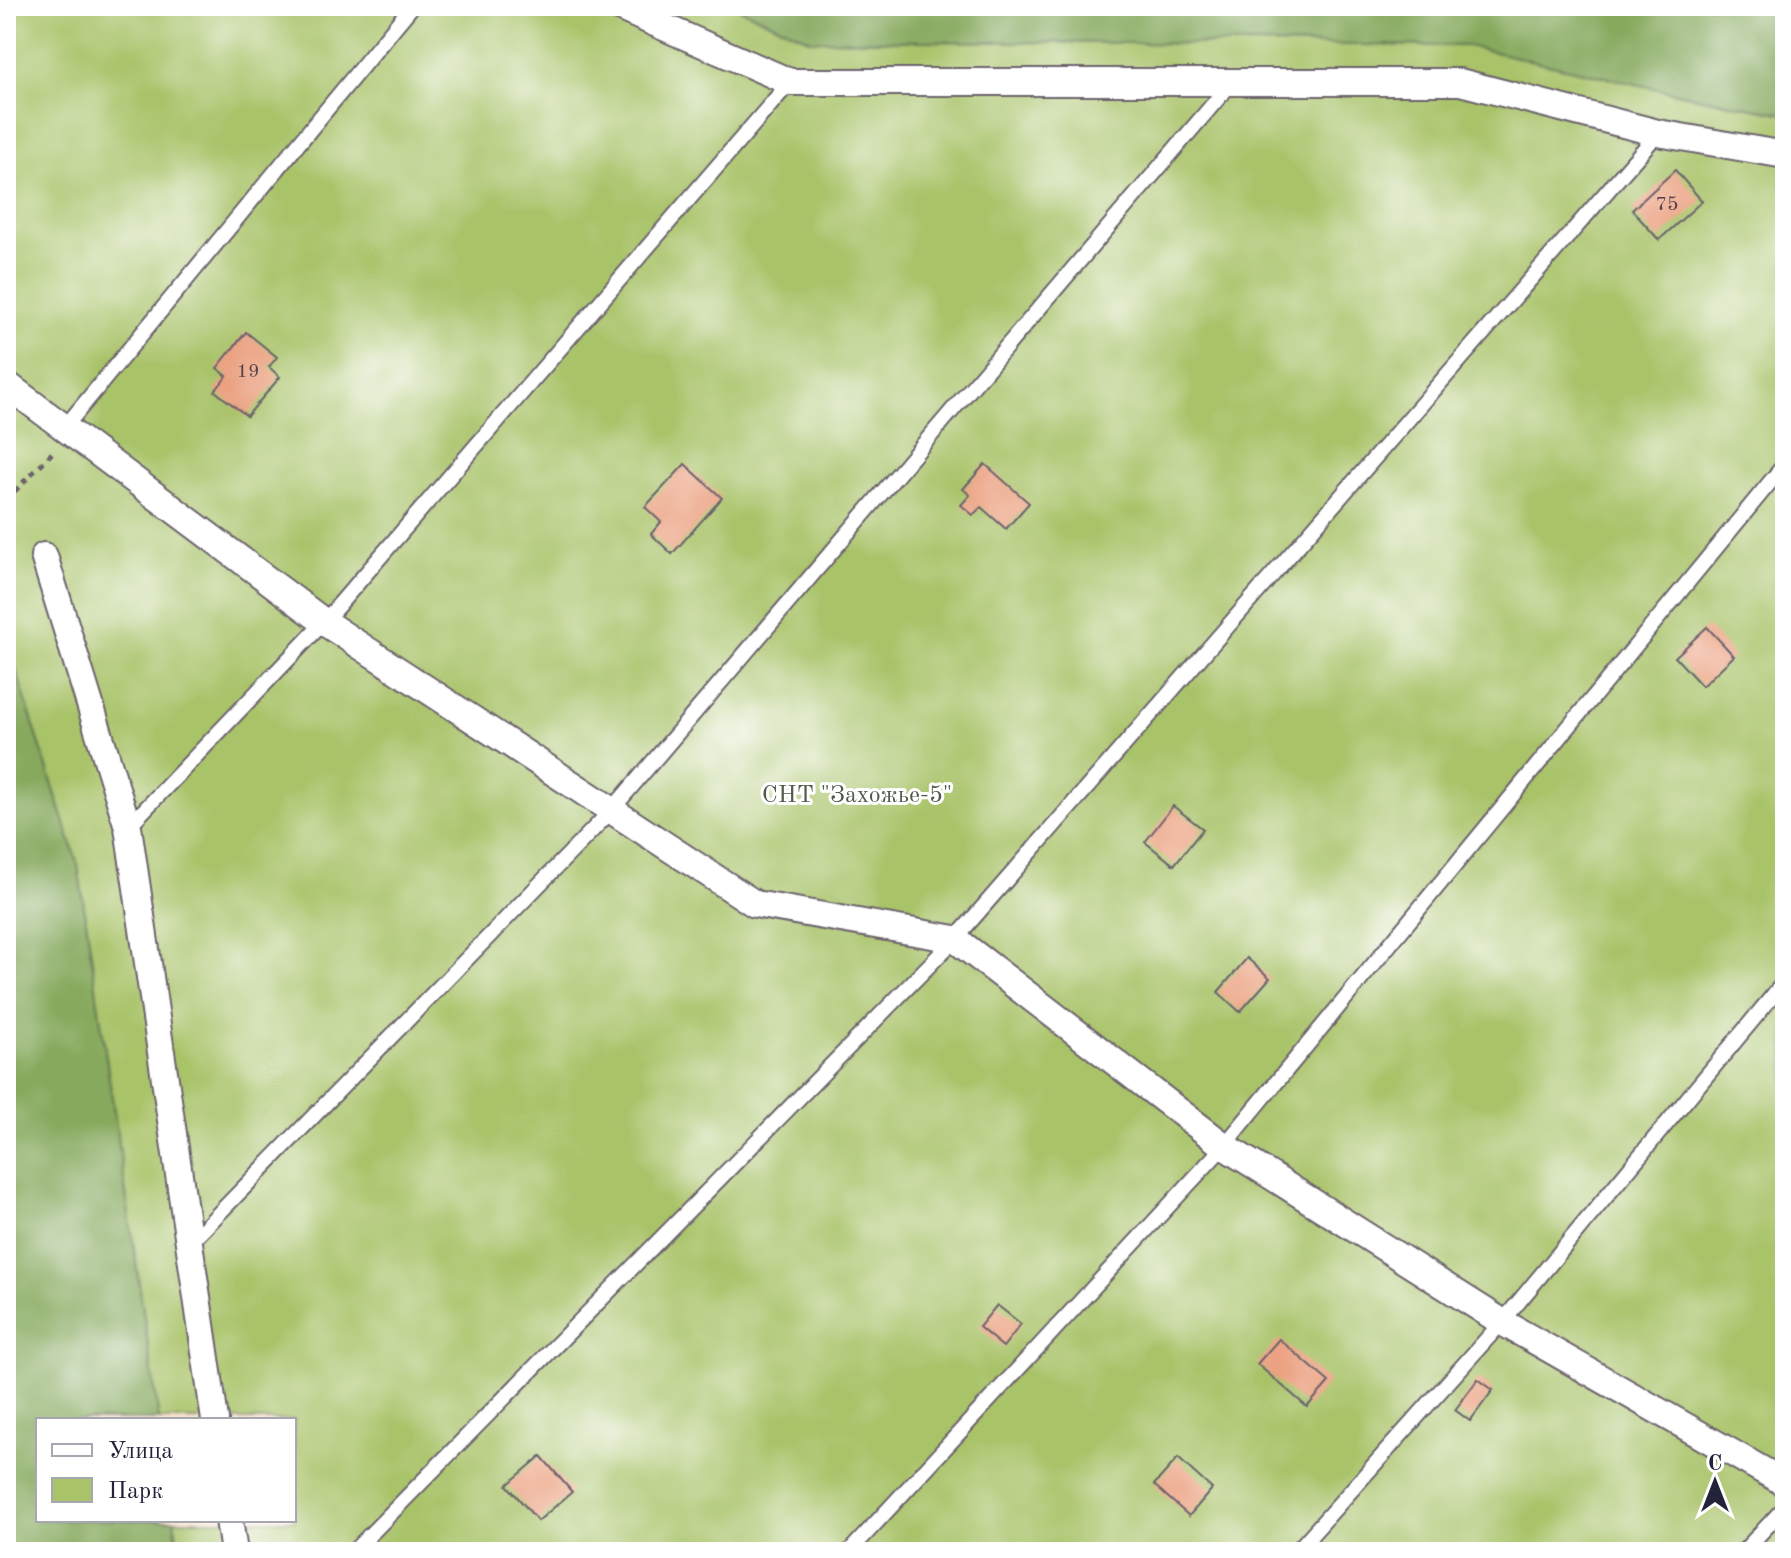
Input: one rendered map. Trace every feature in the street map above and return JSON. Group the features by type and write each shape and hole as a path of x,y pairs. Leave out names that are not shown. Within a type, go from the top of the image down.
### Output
{"street":[{"path":"616,6 790,82 1460,82 1658,133 1785,155"},
{"path":"6,384 324,622 610,812 755,904 955,939 1224,1146 1502,1322 1785,1483"},
{"path":"44,556 128,827 215,1418"},
{"path":"229,1522 234,1552"}],"lane":[{"path":"69,430 412,6"},
{"path":"128,827 324,622 790,82"},
{"path":"189,1244 610,812 1232,82"},
{"path":"353,1552 955,939 1658,133"},
{"path":"849,1552 1224,1146 1785,464"},
{"path":"1296,1552 1502,1322 1785,981"},
{"path":"1743,1552 1785,1507"}],"path":[{"path":"6,500 69,430"}],"green space":[{"name":"СНТ \"Захожье-5\"","path":"6,6 733,6 811,40 1468,46 1785,114 1785,1552 179,1552 174,1522 296,1522 296,1418 159,1418 78,865 6,638"},
{"path":"733,6 1785,6 1785,114 1468,46 811,40"},
{"path":"6,638 78,865 159,1418 36,1418 36,1522 174,1522 179,1552 6,1552"}],"building":[{"path":"1675,170 1702,201 1659,240 1632,210"},
{"path":"246,332 277,357 269,367 280,377 247,416 215,391 227,376 217,368"},
{"path":"685,464 722,498 672,554 651,534 661,522 645,507"},
{"path":"985,464 1029,503 1006,529 981,507 973,515 961,505 970,495 963,489"},
{"path":"1707,627 1734,656 1702,686 1675,657"},
{"path":"1173,806 1203,829 1174,865 1145,842"},
{"path":"1247,958 1270,978 1240,1012 1218,992"},
{"path":"997,1305 1021,1324 1003,1347 979,1327"},
{"path":"1279,1339 1329,1382 1307,1407 1257,1364"},
{"path":"1478,1379 1493,1390 1470,1421 1455,1410"},
{"path":"541,1456 572,1492 538,1521 507,1485"},
{"path":"1178,1458 1212,1489 1189,1516 1154,1485"}]}
